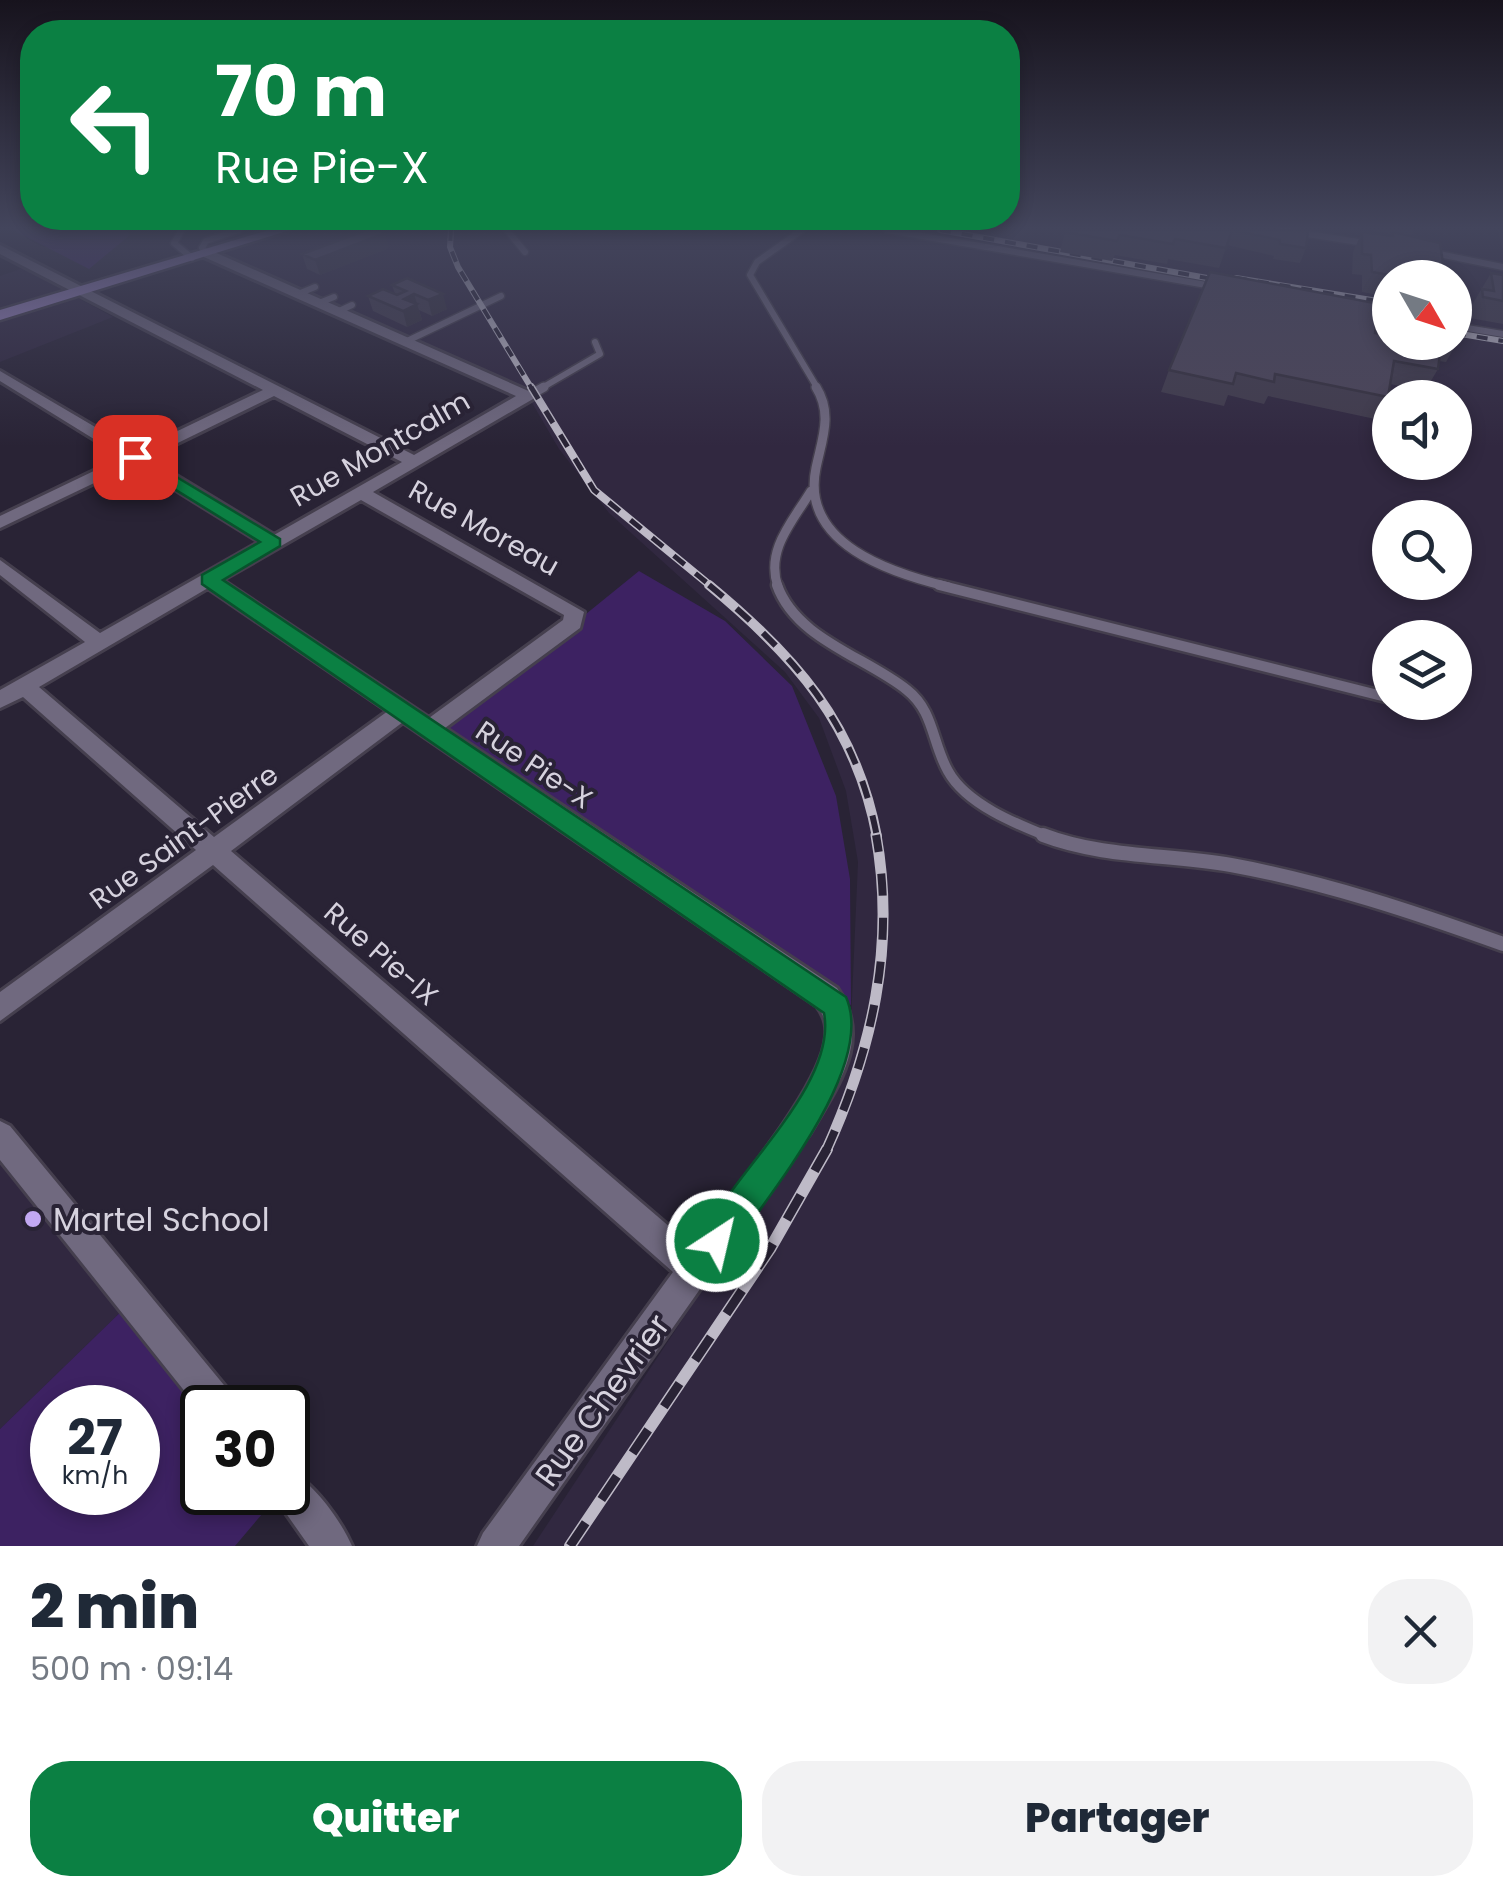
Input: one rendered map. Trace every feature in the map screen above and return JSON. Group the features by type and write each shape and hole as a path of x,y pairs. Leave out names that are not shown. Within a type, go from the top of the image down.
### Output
{"main road":[{"path":"0,315 41,302"}],"street":[{"path":"103,302 413,462"},
{"path":"336,302 405,342 528,396"},
{"path":"0,375 273,542"},
{"path":"0,523 274,390"},
{"name":"Rue Montcalm","path":"12,693 528,396"},
{"name":"Rue Moreau","path":"360,492 570,606 576,619 429,730"},
{"path":"0,566 99,643"},
{"name":"Rue Pie-X","path":"209,580 827,997"},
{"name":"Rue Pie-IX","path":"12,693 215,853 696,1271"},
{"name":"Rue Saint-Pierre","path":"0,1008 402,712"},
{"name":"Rue Chevrier","path":"496,1546 800,1123 838,1046 840,1018 827,997"},
{"path":"0,1136 202,1385"},
{"path":"309,1515 333,1546"}],"lane":[{"path":"405,342 488,302"},
{"path":"766,302 825,401 828,419 811,491 774,552 776,584 791,609 832,645 922,702 936,728 940,763 964,791 1023,825 1086,848 1192,858 1340,888 1503,944"},
{"path":"1472,329 1503,334"},
{"path":"528,396 600,354 595,342"},
{"path":"811,491 819,519 838,541 878,563 936,584 1372,693"}],"shaded area":[{"path":"0,302 86,302 113,317 0,362"},
{"path":"323,302 1372,302 1372,360 1472,360 1472,302 1503,302 1503,1546 533,1546 849,1067 858,862 846,791 819,718 785,672 609,513 559,449 528,396"},
{"path":"639,571 725,621 792,686 836,796 850,879 851,1005 437,735"},
{"name":"Martel School","path":"0,1137 133,1300 45,1385 30,1385 30,1400 0,1429"},
{"path":"133,1300 187,1385 180,1385 180,1515 261,1515 235,1546 0,1546 0,1429 30,1400 30,1515 160,1515 160,1385 45,1385"}],"building":[{"path":"382,302 417,304 403,311"},
{"path":"1197,302 1372,303 1372,360 1439,360 1438,369 1394,361 1391,380 1372,380 1372,394 1275,374 1274,382 1236,373 1233,384 1169,370"}],"railway":[{"path":"479,302 532,389"},
{"path":"1472,336 1503,341"},
{"path":"531,387 594,490 712,587"},
{"path":"709,585 769,638 817,695 854,760 877,837"},
{"path":"826,1150 856,1075 876,997 883,917 876,835"},
{"path":"570,1546 770,1249 826,1150"}],"place":[{"name":"Martel School","path":"33,1219"}],"route":[{"path":"135,457 273,542 209,580 836,1006 841,1030 830,1068 800,1123 717,1241"}]}
